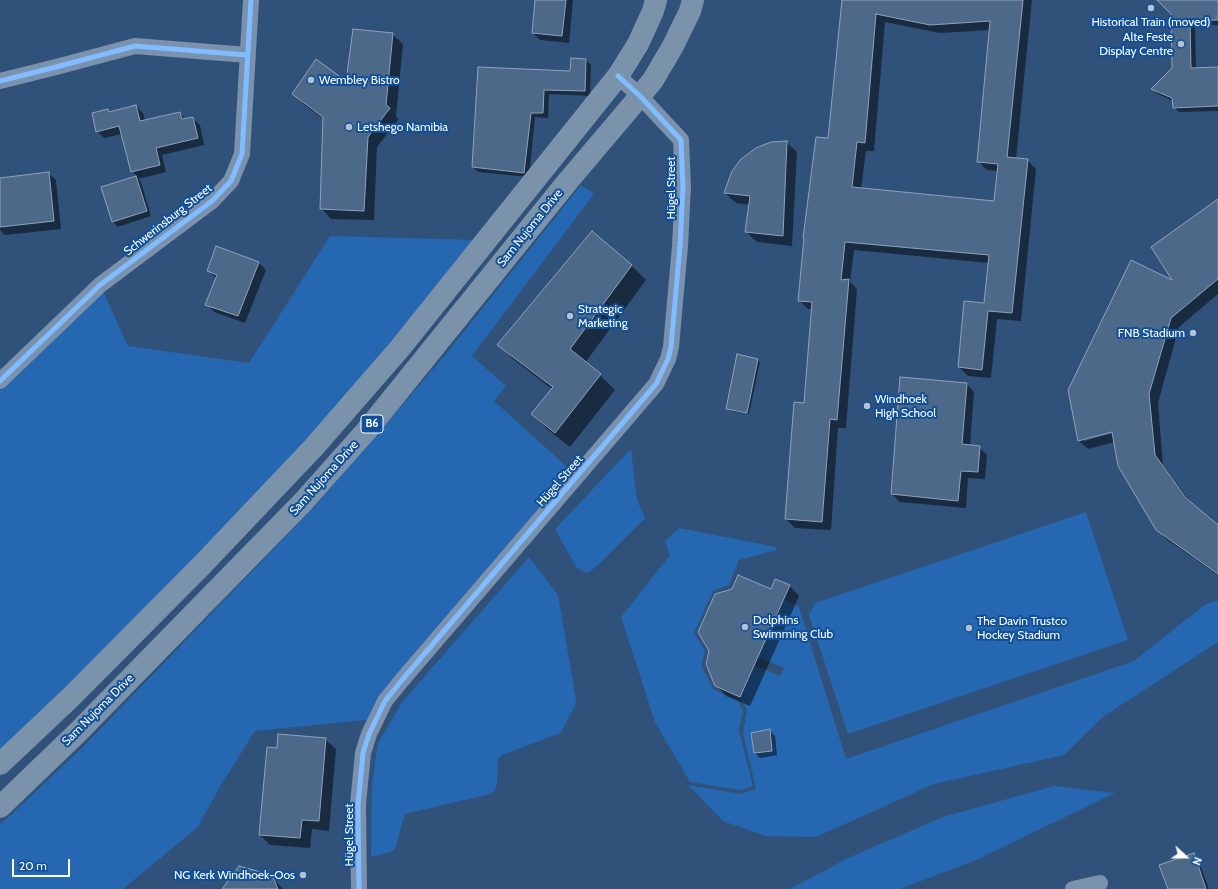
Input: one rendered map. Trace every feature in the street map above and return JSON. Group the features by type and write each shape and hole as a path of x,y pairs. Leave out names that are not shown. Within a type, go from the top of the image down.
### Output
{"highway":[{"name":"B6","path":"0,764 83,686 198,569 314,447 400,348 618,76 638,44 653,11 656,0"},
{"name":"Sam Nujoma Drive","path":"0,807 77,733 303,502 367,430 568,181 653,80 673,46 694,0"}],"street":[{"name":"Schwerinsburg Street","path":"0,382 100,285 212,201 231,181 242,154 251,0"},
{"path":"0,81 135,46 247,55"},
{"name":"Hügel Street","path":"359,889 358,804 363,753 369,734 385,701 656,384 668,359 671,347 680,246 683,187 681,140 640,96 618,76"},
{"path":"1073,889 1100,883"}],"shaded area":[{"path":"581,185 594,194 472,356 506,386 494,401 577,476 376,719 255,731 219,788 198,827 123,889 0,889 0,825 82,748 314,507 446,354"},
{"path":"330,236 475,240 319,430 0,764 0,381 100,285 128,346 249,363"},
{"path":"631,449 637,500 645,518 598,565 589,572 584,572 576,567 555,529"},
{"name":"The Davin Trustco Hockey Stadium","path":"1086,512 1128,640 848,734 809,615 815,603"},
{"path":"679,528 776,547 776,550 739,560 729,585 713,591 694,633 705,651 701,665 713,689 737,700 743,710 739,731 753,786 741,790 690,782 655,722 621,617 670,555 665,541"},
{"path":"529,557 558,595 576,700 575,706 561,732 502,755 498,759 497,784 495,790 490,794 405,814 395,849 391,852 371,857 372,783 378,743 403,701"},
{"path":"783,599 799,607 846,759 1134,661 1206,604 1218,601 1218,642 1104,716 1064,755 934,784 816,837 766,836 723,821 688,785 741,794 756,789 743,733 747,710 740,697 754,665 780,676 784,668 759,657"},
{"path":"1054,786 1115,793 976,860 900,889 790,889 848,858 943,817"}],"building":[{"path":"535,0 566,0 562,36 532,33"},
{"path":"842,0 1023,0 1007,157 1028,159 1012,313 988,311 982,370 958,367 964,301 984,303 989,255 845,242 841,280 849,279 837,420 830,419 822,522 785,519 794,402 804,403 812,302 798,301 803,238 816,137 828,138","holes":["876,14 930,25 990,21 977,162 998,164 994,201 852,187 857,142 865,143"]},
{"name":"Alte Feste Display Centre","path":"1157,0 1218,0 1218,20 1190,21 1191,68 1218,67 1218,106 1173,108 1172,98 1151,89 1172,68 1171,14"},
{"name":"Letshego Namibia","path":"353,29 393,33 386,105 390,108 368,137 364,211 320,209 323,117 292,94 316,59 346,81"},
{"path":"571,58 586,59 585,91 544,90 543,113 531,113 524,173 472,167 478,67 570,71"},
{"path":"136,105 140,121 180,112 182,119 193,117 198,138 156,148 160,165 131,172 119,126 96,132 92,113 108,109 109,112"},
{"path":"787,141 783,236 745,232 750,196 724,193 732,171 741,159 756,148 771,142"},
{"path":"49,172 54,221 0,227 0,178"},
{"path":"136,176 147,211 112,222 101,187"},
{"path":"1218,199 1218,279 1171,318 1149,394 1155,455 1186,498 1218,525 1218,574 1156,530 1118,466 1112,432 1078,441 1068,390 1131,260 1172,280 1151,247"},
{"path":"592,231 632,265 570,349 601,374 555,433 531,414 553,387 497,345"},
{"path":"216,246 259,262 238,316 205,305 217,275 207,271"},
{"path":"737,354 758,359 747,413 726,409"},
{"path":"900,377 967,383 962,444 980,446 978,472 961,471 958,501 891,494"},
{"path":"738,575 771,589 775,579 790,585 740,697 715,686 706,664 709,651 698,632 715,594 732,589"},
{"path":"770,729 772,751 754,753 751,733"},
{"path":"278,734 326,738 319,821 302,820 300,838 259,835 267,747 277,748"},
{"path":"1194,853 1206,889 1168,889 1159,865"},
{"path":"239,866 272,875 278,889 222,889"}],"cycle path":[{"path":"0,381 100,285 212,201 231,181 242,154 251,0"},
{"path":"0,81 135,46 247,55"},
{"path":"359,889 358,804 363,753 369,734 385,701 656,384 668,359 671,347 680,246 683,187 681,140 640,96 618,76"}],"place":[{"name":"Historical Train (moved)","path":"1151,8"},
{"name":"Alte Feste Display Centre","path":"1181,44"},
{"name":"Wembley Bistro","path":"311,80"},
{"name":"Letshego Namibia","path":"349,127"},
{"name":"Strategic Marketing","path":"570,316"},
{"name":"FNB Stadium","path":"1193,333"},
{"name":"Windhoek High School","path":"867,406"},
{"name":"Dolphins Swimming Club","path":"745,627"},
{"name":"The Davin Trustco Hockey Stadium","path":"969,628"},
{"name":"NG Kerk Windhoek-Oos","path":"303,875"}]}
